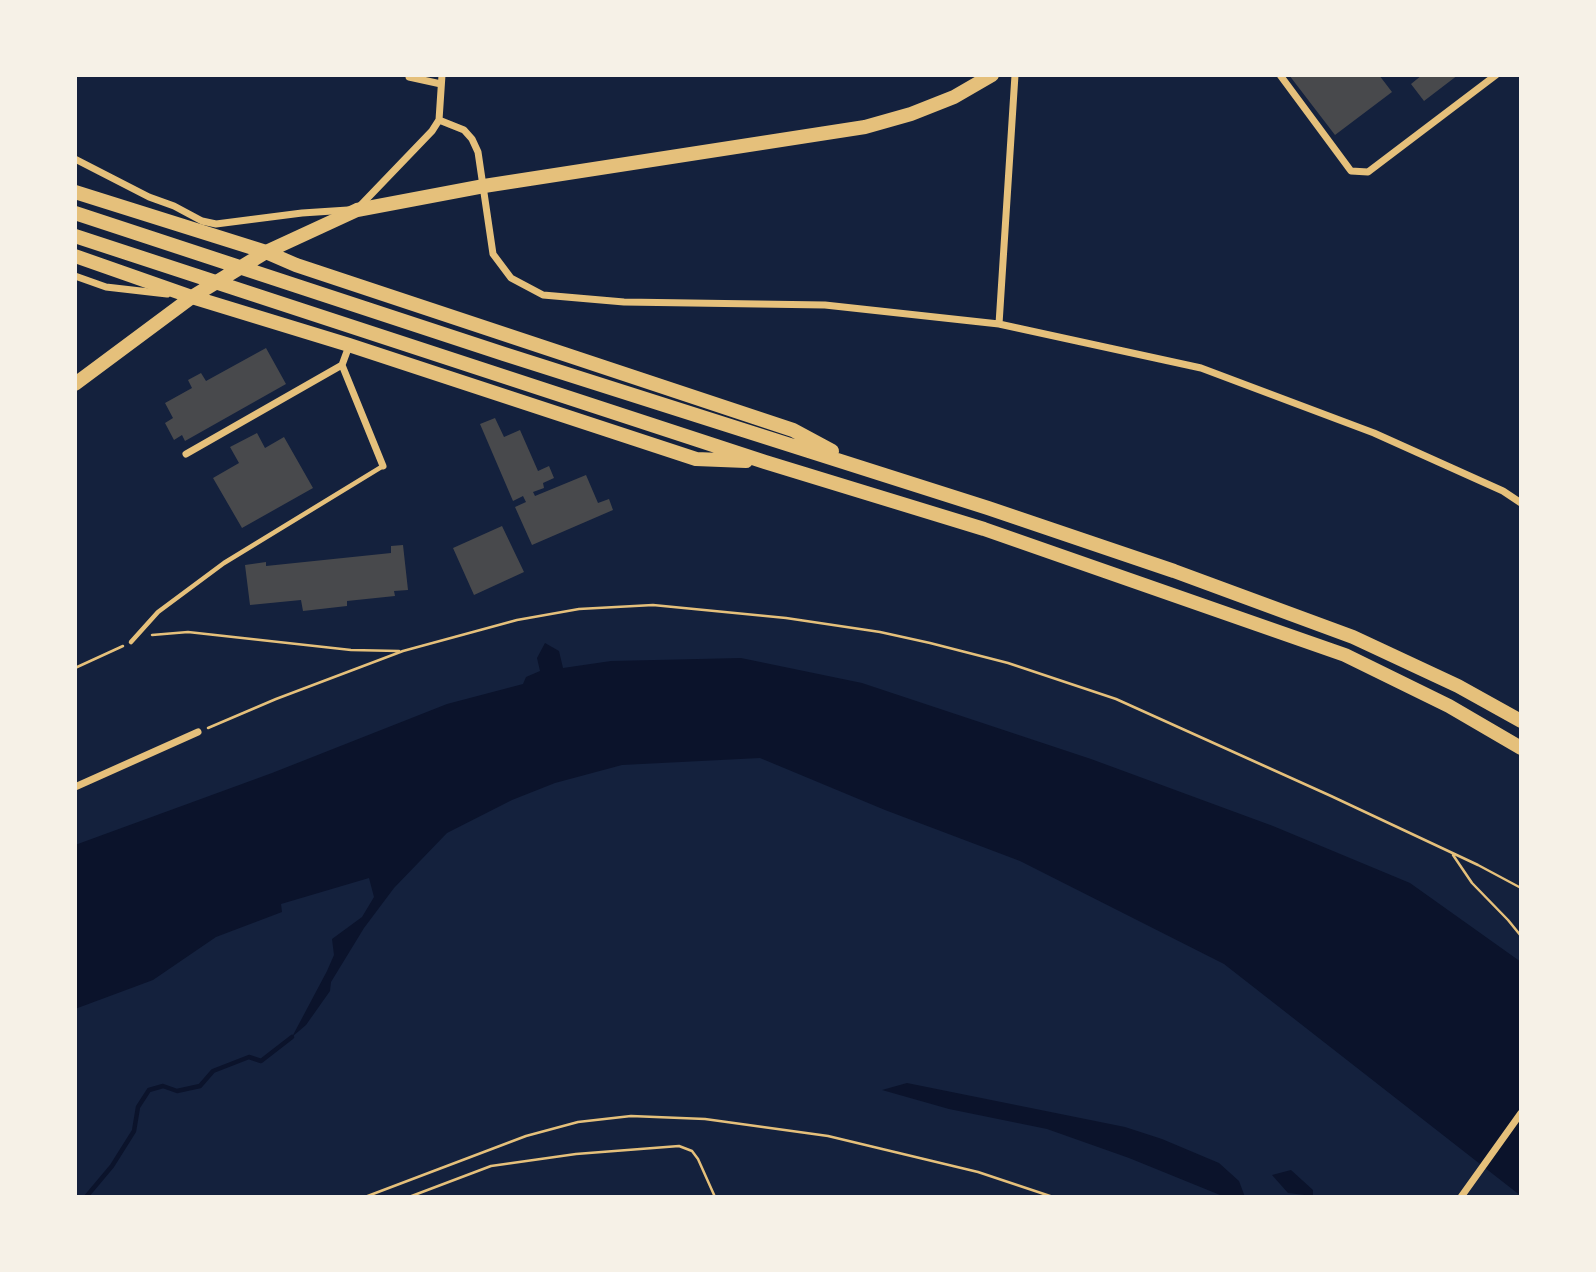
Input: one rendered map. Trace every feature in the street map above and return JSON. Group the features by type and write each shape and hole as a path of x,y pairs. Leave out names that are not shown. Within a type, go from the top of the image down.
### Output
{"main road":[{"path":"75,384 192,297 266,253 357,209 484,186 865,127 911,114 954,97 992,75"},
{"path":"75,192 266,253 793,430 863,468"},
{"path":"75,213 1174,571 1353,637 1458,686 1521,721"},
{"path":"75,236 765,462 984,529 1345,655 1449,706 1521,748"},
{"path":"75,256 192,297 349,345 696,459 765,462"}],"street":[{"path":"75,159 149,197 174,206 202,221 216,224 302,212 357,209 432,131 439,120 442,80 409,75"},
{"path":"999,324 1015,75"},
{"path":"1280,75 1351,171 1368,172 1496,75"},
{"path":"439,120 464,130 478,152 493,254 511,278 543,295 624,302 825,305 999,324 1201,368 1374,433 1503,491 1521,503"},
{"path":"75,276 106,287 192,297"},
{"path":"186,454 342,365 349,345"},
{"path":"342,365 383,466"},
{"path":"75,788 198,732"},
{"path":"1461,1197 1521,1114"}],"lane":[{"path":"131,642 158,612 225,563 383,466"}],"path":[{"path":"198,732 403,651 517,620 579,610 653,606 786,618 880,632 1008,663 1116,699 1451,852 1521,888"},
{"path":"75,668 155,633 188,632 351,650 403,651"},
{"path":"1451,852 1472,883 1521,936"},
{"path":"365,1197 526,1136 578,1122 631,1116 705,1119 828,1136 978,1172 1053,1197"},
{"path":"409,1197 491,1166 576,1154 680,1146 692,1151 698,1159 715,1197"}],"water":[{"path":"545,643 559,651 563,668 611,661 741,658 862,683 1091,759 1273,826 1410,883 1521,962 1521,1196 1224,964 1020,861 885,810 760,758 622,765 555,783 512,800 447,833 394,888 364,928 331,982 330,991 306,1025 292,1037 334,955 332,939 362,917 374,897 369,878 281,904 282,912 216,937 153,980 75,1009 75,845 272,773 447,704 523,684 526,677 540,671 537,658"},
{"path":"907,1083 1125,1127 1162,1139 1219,1163 1239,1181 1245,1197 1225,1197 1129,1158 1047,1129 949,1109 882,1090"},
{"path":"1291,1170 1313,1190 1313,1196 1288,1193 1272,1175"}],"building":[{"path":"1289,75 1379,75 1392,92 1335,135"},
{"path":"1422,75 1458,75 1424,101 1411,84"},
{"path":"266,348 286,384 185,441 182,435 174,440 165,423 173,418 165,403 192,388 188,380 201,373 206,381"},
{"path":"495,418 504,437 520,430 538,471 549,466 554,478 543,483 544,488 533,492 535,496 586,475 598,503 609,499 613,510 532,545 515,507 526,502 523,496 513,501 480,424"},
{"path":"257,433 265,448 284,437 313,488 242,528 213,478 239,463 230,447"},
{"path":"502,526 524,572 474,595 453,548"},
{"path":"403,545 408,590 394,591 395,596 347,601 347,606 303,611 301,600 250,605 245,565 266,562 266,566 391,553 391,546"}],"waterway":[{"path":"86,1197 112,1166 134,1131 138,1107 149,1090 163,1086 177,1091 200,1086 213,1071 249,1057 261,1061 292,1037"}]}
